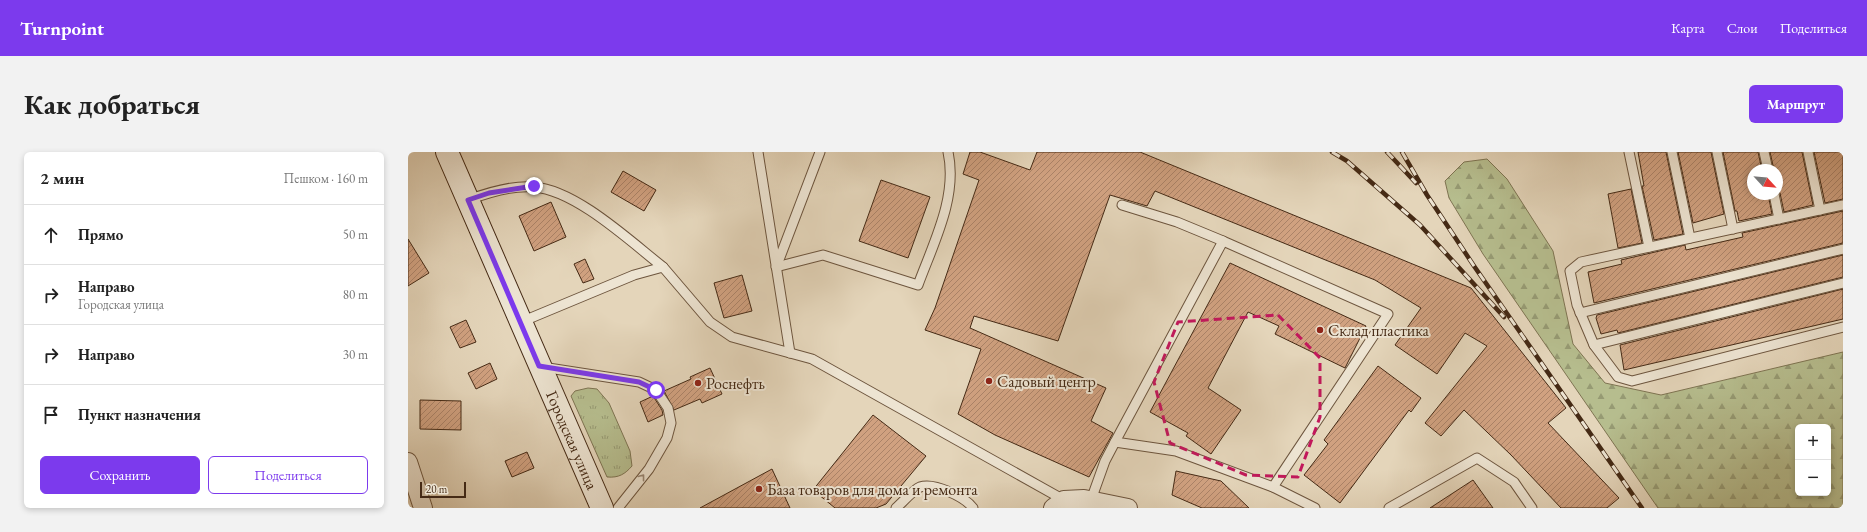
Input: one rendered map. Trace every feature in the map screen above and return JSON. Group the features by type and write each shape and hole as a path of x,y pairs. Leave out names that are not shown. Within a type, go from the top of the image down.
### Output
{"main road":[{"name":"Городская улица","path":"446,152 602,508"}],"street":[{"path":"408,462 423,508"},
{"path":"1058,504 1098,504 1128,508"}],"lane":[{"path":"758,152 790,353"},
{"path":"776,267 820,152"},
{"path":"776,267 823,255 918,285 947,205 951,166 948,152"},
{"path":"1629,152 1649,247"},
{"path":"1672,152 1690,238"},
{"path":"1717,152 1733,229"},
{"path":"1764,152 1767,164"},
{"path":"1808,152 1820,210"},
{"path":"468,200 489,193 534,186 563,194 602,219 663,267 710,322 732,337 812,359 1058,504"},
{"path":"1775,200 1779,219"},
{"path":"1122,205 1177,222 1388,314 1273,487"},
{"path":"1843,205 1581,262 1570,272 1577,305 1594,345 1618,377 1632,381 1843,327"},
{"path":"1098,504 1106,461 1115,442 1223,241"},
{"path":"1580,313 1843,249"},
{"path":"521,322 634,275 663,267"},
{"path":"1594,345 1843,283"},
{"path":"539,366 639,382 656,390 668,408 671,423 667,438 649,469 618,508"},
{"path":"1115,442 1176,451 1273,487 1315,508"},
{"path":"1389,508 1477,458 1514,482 1532,508"},
{"path":"896,508 920,487 936,486 968,501 973,508"}],"highlighted area":[{"path":"1278,315 1320,358 1320,417 1298,477 1246,475 1170,443 1154,382 1178,322"}],"green space":[{"path":"1487,159 1507,179 1553,251 1573,344 1605,383 1661,395 1843,352 1843,508 1658,508 1483,254 1449,198 1445,181 1464,162"},
{"path":"588,388 597,389 609,403 630,451 632,466 618,476 607,477 571,396 575,391"}],"building":[{"path":"970,152 980,152 1030,170 1037,152 1140,152 1471,288 1566,408 1548,423 1619,498 1607,508 1561,508 1511,455 1464,410 1441,436 1425,423 1487,346 1465,333 1437,374 1395,345 1421,308 1375,280 1155,191 1147,206 1110,195 1058,341 974,316 970,328 1106,388 1091,421 1113,433 1089,477 995,435 958,414 981,349 925,330 935,308 979,180 963,174"},
{"path":"1638,152 1666,152 1683,234 1654,240 1642,186 1644,186"},
{"path":"1678,152 1711,152 1724,214 1693,223"},
{"path":"1723,152 1758,152 1761,164 1747,164 1747,200 1769,200 1772,214 1739,221 1737,211 1735,211"},
{"path":"1770,152 1802,152 1813,205 1784,212 1781,200 1783,200 1783,164 1773,164"},
{"path":"1814,152 1843,152 1843,199 1825,203"},
{"path":"623,171 656,190 644,211 611,192"},
{"path":"881,180 930,197 908,258 859,241"},
{"path":"1631,189 1642,243 1618,248 1608,194"},
{"path":"551,202 566,237 534,251 519,216"},
{"path":"1843,211 1843,243 1594,303 1588,272 1622,264 1621,260 1685,245 1686,250 1743,237 1742,233"},
{"path":"408,239 429,273 408,286"},
{"path":"1843,255 1843,277 1618,333 1617,330 1601,334 1596,318 1597,315"},
{"path":"585,259 594,279 583,283 574,264"},
{"path":"1230,263 1366,326 1345,368 1275,334 1279,326 1248,312 1208,388 1241,410 1211,454 1186,436 1188,433 1150,412"},
{"path":"742,275 752,311 724,318 714,283"},
{"path":"1843,289 1843,319 1624,370 1620,345"},
{"path":"466,320 476,342 460,348 450,327"},
{"path":"490,363 497,379 476,389 468,373"},
{"path":"1378,366 1421,398 1411,412 1409,410 1340,503 1304,475 1328,444 1324,440"},
{"path":"710,368 722,394 702,403 700,399 674,410 664,391 691,379 690,377"},
{"path":"653,396 662,410 663,415 648,422 640,402"},
{"path":"420,400 461,401 461,430 420,429"},
{"path":"873,415 926,456 886,504 876,508 835,508 813,490"},
{"path":"527,452 534,468 512,477 505,461"},
{"name":"База товаров для дома и ремонта","path":"772,469 790,508 700,508"},
{"path":"1176,471 1221,481 1249,508 1202,508 1172,495"},
{"path":"1473,480 1493,508 1430,508"}],"railway":[{"path":"1332,152 1347,161 1420,225 1504,317"},
{"path":"1387,152 1416,183"},
{"path":"1402,152 1427,195 1474,266 1642,508"}],"place":[{"name":"Склад пластика","path":"1320,330"},
{"name":"Садовый центр","path":"989,381"},
{"name":"Роснефть","path":"698,383"},
{"name":"База товаров для дома и ремонта","path":"759,489"}],"route":[{"path":"534,186 489,193 468,200 539,366 639,382 656,390"}]}
